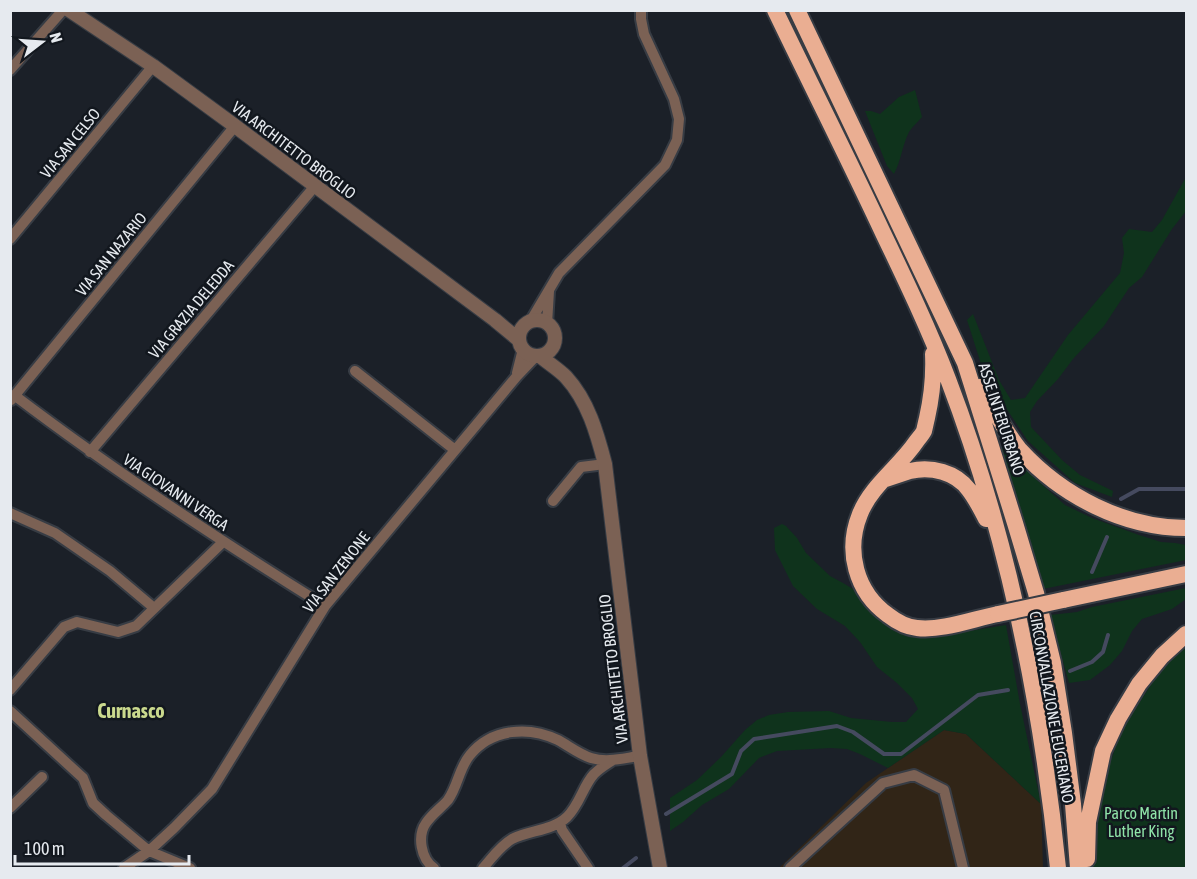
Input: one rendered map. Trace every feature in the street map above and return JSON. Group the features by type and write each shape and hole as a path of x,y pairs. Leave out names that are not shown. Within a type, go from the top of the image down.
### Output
{"highway":[{"path":"776,10 865,193 932,339 978,468 1003,554"},
{"name":"ASSE INTERURBANO","path":"797,10 965,363 1016,523 1053,663 1073,804 1078,868"},
{"path":"932,339 934,368 932,395 924,431 868,500 860,514 855,532 853,554 857,576 863,589 883,612 896,621 916,628 930,628 1186,574"},
{"path":"965,363 1019,448 1048,477 1101,509 1124,518 1154,525 1186,528"},
{"path":"882,481 923,469 942,472 960,481 969,489 1003,554"},
{"name":"CIRCONVALLAZIONE LEUCERIANO","path":"1003,554 1040,722 1058,868"},
{"path":"1086,868 1088,822 1103,751 1118,718 1139,684 1162,656 1186,634"}],"street":[{"path":"10,70 63,10"},
{"name":"VIA ARCHITETTO BROGLIO","path":"69,10 153,66 235,126 495,320 521,344"},
{"path":"528,323 536,321 547,324 552,329 553,346 545,354 538,356 528,354 521,344 521,329 528,323 559,273 665,165 677,140 679,119 674,99 644,34 641,10"},
{"name":"VIA SAN CELSO","path":"10,239 153,66"},
{"name":"VIA SAN NAZARIO","path":"12,398 235,126"},
{"name":"VIA GRAZIA DELEDDA","path":"90,452 315,186"},
{"path":"547,324 549,288"},
{"name":"VIA ARCHITETTO BROGLIO","path":"495,320 528,323"},
{"name":"VIA SAN ZENONE","path":"517,376 521,344"},
{"name":"VIA ARCHITETTO BROGLIO","path":"553,346 565,376 580,396 591,417 605,464 640,756 660,868"},
{"name":"VIA ARCHITETTO BROGLIO","path":"538,356 565,376"},
{"name":"VIA SAN ZENONE","path":"124,868 174,828 213,789 325,606 517,376 538,356"},
{"path":"355,371 456,450"},
{"name":"VIA GIOVANNI VERGA","path":"12,398 223,542 325,606"},
{"path":"553,501 581,467 605,464"},
{"path":"10,513 55,533 110,571 154,608"},
{"path":"10,690 64,627 77,622 118,632 136,626 223,542"},
{"path":"10,711 83,778 93,802 149,850 190,868"},
{"path":"434,868 430,866 422,853 424,825 450,796 463,765 470,755 491,738 512,732 532,731 559,741 590,758 614,760 640,756"},
{"path":"483,868 501,847 512,839 560,823 578,803 594,774 602,766 614,760"},
{"path":"790,868 883,783 914,775 944,790 963,868"},
{"path":"10,808 42,777"},
{"path":"560,823 562,830 588,868"}],"shaded area":[{"path":"944,730 966,734 1041,804 1043,868 779,868 866,783"}],"green space":[{"path":"915,90 922,117 909,132 894,174 887,166 865,111 880,114 899,97"},
{"path":"1186,177 1186,211 1142,277 1129,288 1104,326 1073,359 1030,412 1031,427 1062,460 1080,475 1113,491 1112,497 1075,483 1028,441 982,367 967,320 973,314 999,380 1011,400 1025,398 1068,335 1120,273 1124,253 1122,238 1129,229 1152,232 1162,220"},
{"path":"1001,447 1009,447 1038,481 1065,505 1092,518 1139,535 1161,542 1186,545 1186,560 1043,589"},
{"path":"782,524 797,538 806,553 830,576 858,592 890,627 903,634 939,636 1006,625 1041,804 966,734 944,730 888,768 847,749 777,751 759,758 729,789 702,805 670,831 670,798 697,780 757,720 769,715 788,712 829,711 851,718 906,722 918,709 912,698 877,667 860,642 845,626 817,609 793,586 775,550 774,528"},
{"path":"1186,588 1186,599 1172,609 1142,619 1132,631 1122,651 1110,665 1090,680 1069,683 1050,615 1077,612"},
{"name":"Parco Martin Luther King","path":"1186,647 1186,868 1093,868 1092,838 1103,784 1121,731 1161,669"}],"waterway":[{"path":"1121,499 1139,489 1186,489"},
{"path":"1092,572 1107,537"},
{"path":"1070,671 1092,662 1103,652 1108,635"},
{"path":"666,814 732,774 741,751 754,739 837,726 853,732 884,754 901,754 978,695 1008,690"},
{"path":"623,868 636,858"}],"district":[{"name":"Curnasco","path":"131,710"}]}
